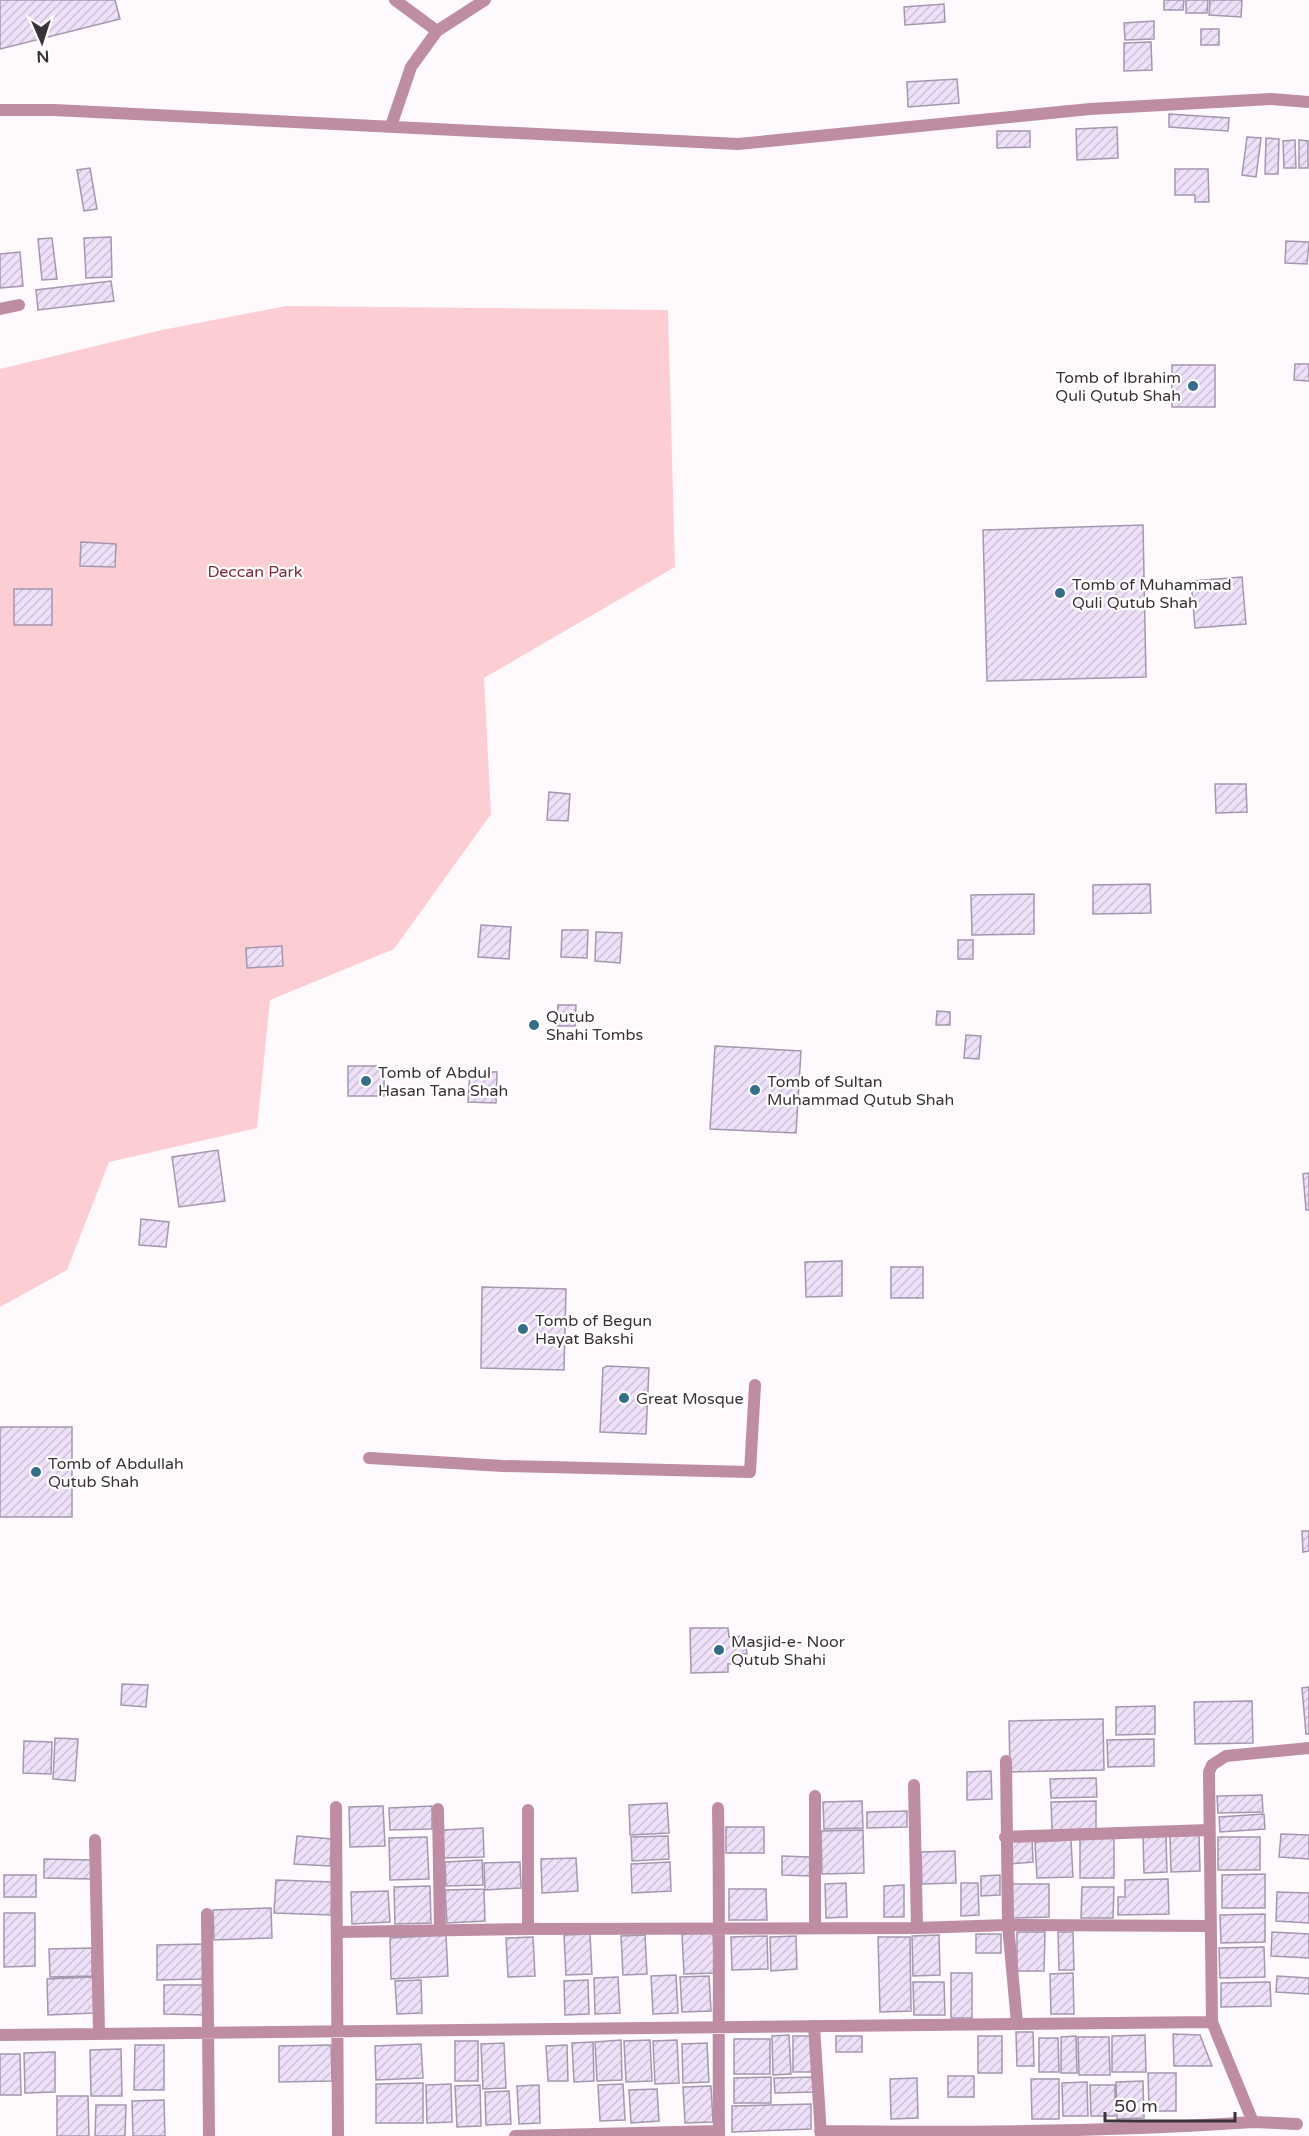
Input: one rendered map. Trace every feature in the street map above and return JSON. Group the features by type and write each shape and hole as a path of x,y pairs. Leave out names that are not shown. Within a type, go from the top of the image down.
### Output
{"street":[{"path":"395,0 437,31"},
{"path":"391,126 411,67 437,31 485,0"},
{"path":"0,110 54,110 738,144 1090,109 1271,99 1309,102"},
{"path":"0,309 19,305"},
{"path":"369,1458 503,1466 750,1472 755,1385"},
{"path":"1253,2122 1212,2022 1209,1773 1212,1765 1226,1756 1309,1748"},
{"path":"1006,1761 1005,1837 1008,1925 1017,2023"},
{"path":"914,1785 917,1928"},
{"path":"815,1796 815,1929"},
{"path":"336,1807 338,2136"},
{"path":"515,2136 718,2134 720,1929 718,1808"},
{"path":"438,1809 440,1930"},
{"path":"528,1810 528,1929"},
{"path":"1005,1837 1209,1830"},
{"path":"95,1840 99,2033"},
{"path":"207,1914 209,2136"},
{"path":"337,1932 917,1928 1008,1925 1210,1926"},
{"path":"0,2035 1212,2022"},
{"path":"814,2026 821,2134 1012,2134 1253,2122 1297,2124"}],"green space":[{"name":"Deccan Park","path":"286,306 668,310 675,567 484,678 491,814 394,949 270,1000 257,1128 109,1162 67,1270 0,1307 0,369 162,330"}],"building":[{"path":"0,0 115,0 120,19 0,49"},
{"path":"1164,0 1184,0 1183,10 1164,10"},
{"path":"1186,0 1208,0 1207,13 1186,13"},
{"path":"1210,0 1242,0 1241,17 1209,15"},
{"path":"944,4 945,22 905,25 904,7"},
{"path":"1154,21 1154,39 1125,40 1124,23"},
{"path":"1201,29 1219,29 1219,45 1201,45"},
{"path":"1151,42 1152,70 1124,71 1124,43"},
{"path":"957,79 959,103 908,107 907,82"},
{"path":"1169,114 1229,118 1228,131 1169,127"},
{"path":"1117,127 1118,158 1077,160 1076,129"},
{"path":"997,131 1030,131 1030,147 997,148"},
{"path":"1247,137 1261,138 1256,177 1242,175"},
{"path":"1266,138 1279,139 1278,174 1265,174"},
{"path":"1295,140 1296,168 1284,168 1283,141"},
{"path":"1299,140 1308,141 1308,168 1299,168"},
{"path":"90,168 97,209 84,211 77,170"},
{"path":"1175,169 1208,169 1209,202 1195,202 1195,195 1175,195"},
{"path":"111,237 112,277 86,278 84,238"},
{"path":"52,238 57,279 42,280 38,239"},
{"path":"1286,241 1309,242 1307,264 1285,263"},
{"path":"20,252 23,286 0,288 0,254"},
{"path":"111,281 114,301 38,310 36,290"},
{"path":"1295,364 1309,364 1309,381 1294,380"},
{"name":"Tomb of Ibrahim Quli Qutub Shah","path":"1172,365 1215,365 1215,407 1172,407"},
{"path":"1143,525 1146,677 987,681 983,530"},
{"path":"81,542 116,544 115,567 80,566"},
{"path":"1242,577 1246,624 1195,628 1191,581"},
{"path":"14,589 52,589 52,625 14,625"},
{"path":"1215,784 1246,784 1247,812 1216,813"},
{"path":"549,792 570,794 568,821 547,820"},
{"path":"1150,884 1151,913 1093,914 1093,885"},
{"path":"1034,894 1034,934 972,935 971,895"},
{"path":"481,925 511,927 509,959 478,957"},
{"path":"562,930 588,930 587,958 561,957"},
{"path":"596,932 622,933 620,963 595,961"},
{"path":"958,940 973,940 973,959 958,959"},
{"path":"282,946 283,966 247,968 246,948"},
{"path":"558,1005 576,1005 575,1026 557,1026"},
{"path":"937,1011 950,1012 950,1025 936,1025"},
{"path":"966,1035 981,1036 979,1059 964,1058"},
{"name":"Tomb of Sultan Muhammad Qutub Shah","path":"715,1046 801,1051 796,1133 710,1129"},
{"name":"Tomb of Abdul Hasan Tana Shah","path":"348,1066 384,1066 384,1096 348,1096"},
{"path":"470,1071 497,1072 496,1103 468,1102"},
{"path":"218,1150 225,1201 179,1207 172,1157"},
{"path":"1309,1173 1309,1210 1306,1210 1303,1174"},
{"path":"141,1219 169,1222 166,1247 139,1245"},
{"path":"842,1261 842,1296 806,1297 805,1262"},
{"path":"891,1267 923,1267 923,1298 891,1298"},
{"name":"Tomb of Begun Hayat Bakshi","path":"482,1287 566,1289 564,1370 481,1368"},
{"name":"Great Mosque","path":"607,1366 649,1368 646,1434 600,1432 603,1368"},
{"name":"Tomb of Abdullah Qutub Shah","path":"0,1427 72,1427 72,1517 0,1517"},
{"path":"1302,1531 1309,1531 1309,1551 1303,1552"},
{"name":"Masjid-e- Noor Qutub Shahi","path":"690,1628 728,1628 729,1637 742,1636 743,1647 746,1647 747,1654 742,1654 743,1663 728,1664 728,1672 691,1673"},
{"path":"122,1684 148,1685 146,1707 121,1705"},
{"path":"1309,1687 1309,1734 1306,1734 1302,1688"},
{"path":"1252,1701 1253,1743 1195,1744 1194,1702"},
{"path":"1155,1706 1155,1734 1116,1735 1116,1707"},
{"path":"1103,1719 1104,1770 1010,1772 1009,1721"},
{"path":"55,1738 78,1739 75,1781 53,1779"},
{"path":"1154,1739 1154,1766 1108,1767 1107,1740"},
{"path":"24,1741 52,1742 51,1774 23,1773"},
{"path":"991,1771 992,1799 967,1800 967,1772"},
{"path":"1096,1778 1097,1797 1051,1798 1050,1779"},
{"path":"1262,1795 1263,1812 1218,1813 1217,1796"},
{"path":"862,1801 863,1828 824,1829 823,1802"},
{"path":"1096,1801 1096,1829 1052,1830 1051,1802"},
{"path":"667,1803 669,1833 630,1835 629,1805"},
{"path":"383,1806 385,1846 350,1847 349,1807"},
{"path":"432,1806 432,1829 390,1830 389,1808"},
{"path":"907,1811 907,1827 867,1828 867,1812"},
{"path":"1264,1814 1265,1829 1220,1832 1219,1817"},
{"path":"726,1827 764,1827 764,1853 726,1853"},
{"path":"483,1828 484,1857 444,1858 443,1830"},
{"path":"863,1830 864,1873 822,1874 821,1831"},
{"path":"1199,1834 1200,1871 1171,1872 1170,1835"},
{"path":"1281,1834 1309,1835 1309,1859 1279,1857"},
{"path":"297,1836 332,1839 330,1866 294,1864"},
{"path":"668,1836 669,1859 632,1861 631,1837"},
{"path":"1166,1836 1167,1872 1144,1873 1143,1837"},
{"path":"427,1837 429,1879 390,1880 389,1838"},
{"path":"1218,1837 1260,1837 1260,1870 1218,1870"},
{"path":"1032,1838 1033,1862 1010,1864 1009,1840"},
{"path":"1080,1838 1114,1838 1114,1878 1080,1878"},
{"path":"1071,1840 1073,1877 1037,1878 1035,1842"},
{"path":"955,1851 956,1883 922,1884 921,1852"},
{"path":"782,1856 810,1857 810,1876 782,1875"},
{"path":"576,1858 578,1891 542,1893 541,1859"},
{"path":"44,1859 92,1860 91,1879 44,1878"},
{"path":"482,1860 483,1885 446,1886 445,1862"},
{"path":"520,1862 521,1888 485,1890 484,1863"},
{"path":"670,1862 671,1891 632,1893 631,1864"},
{"path":"1265,1874 1265,1908 1222,1908 1222,1875"},
{"path":"4,1875 36,1875 36,1897 4,1897"},
{"path":"1000,1875 1000,1895 981,1896 981,1876"},
{"path":"1168,1879 1169,1914 1118,1915 1118,1897 1125,1897 1125,1880"},
{"path":"276,1880 333,1882 331,1915 274,1913"},
{"path":"846,1883 847,1917 826,1918 825,1884"},
{"path":"961,1883 978,1883 979,1915 961,1916"},
{"path":"1012,1884 1049,1884 1049,1917 1013,1918"},
{"path":"904,1885 904,1917 884,1917 884,1886"},
{"path":"430,1886 431,1923 395,1924 394,1887"},
{"path":"1082,1887 1114,1887 1113,1918 1081,1918"},
{"path":"484,1889 485,1921 447,1923 445,1890"},
{"path":"729,1889 766,1889 767,1920 729,1920"},
{"path":"388,1891 390,1922 352,1924 351,1892"},
{"path":"1277,1892 1309,1893 1309,1923 1276,1921"},
{"path":"271,1908 272,1938 214,1940 213,1910"},
{"path":"4,1913 35,1913 35,1966 4,1967"},
{"path":"1265,1914 1265,1942 1221,1943 1220,1915"},
{"path":"1017,1932 1045,1932 1044,1971 1017,1971"},
{"path":"1058,1932 1073,1932 1074,1970 1059,1970"},
{"path":"1272,1932 1309,1934 1309,1958 1271,1956"},
{"path":"713,1933 715,1973 684,1974 682,1934"},
{"path":"590,1934 592,1974 566,1975 564,1935"},
{"path":"976,1934 1001,1934 1001,1953 976,1953"},
{"path":"446,1935 448,1976 391,1979 390,1938"},
{"path":"645,1935 647,1974 623,1975 621,1936"},
{"path":"939,1935 940,1975 913,1976 912,1936"},
{"path":"767,1936 768,1969 732,1970 731,1937"},
{"path":"796,1936 797,1969 771,1971 770,1937"},
{"path":"533,1937 535,1976 508,1977 506,1938"},
{"path":"878,1937 910,1937 911,2011 880,2012"},
{"path":"204,1944 204,1979 157,1980 157,1945"},
{"path":"1264,1947 1265,1977 1220,1978 1219,1948"},
{"path":"92,1948 92,1976 50,1977 49,1949"},
{"path":"951,1973 972,1973 972,2018 951,2018"},
{"path":"1073,1973 1074,2014 1051,2014 1050,1974"},
{"path":"676,1975 678,2013 653,2014 651,1976"},
{"path":"709,1976 711,2011 682,2012 680,1977"},
{"path":"1277,1976 1309,1978 1309,1994 1276,1992"},
{"path":"93,1977 94,2013 48,2015 47,1979"},
{"path":"618,1977 620,2013 595,2014 594,1978"},
{"path":"421,1980 422,2013 397,2014 395,1981"},
{"path":"588,1980 589,2014 565,2015 564,1981"},
{"path":"913,1982 944,1982 945,2015 914,2015"},
{"path":"1270,1982 1271,2006 1221,2007 1221,1983"},
{"path":"164,1985 205,1985 205,2015 164,2014"},
{"path":"1016,2032 1033,2032 1034,2066 1017,2066"},
{"path":"1173,2034 1200,2035 1212,2066 1174,2066"},
{"path":"789,2035 791,2074 773,2075 772,2036"},
{"path":"1145,2035 1146,2072 1112,2072 1112,2036"},
{"path":"793,2036 814,2036 813,2072 793,2072"},
{"path":"836,2036 862,2036 862,2052 836,2052"},
{"path":"978,2036 1002,2036 1002,2073 978,2073"},
{"path":"1076,2036 1077,2073 1061,2073 1061,2037"},
{"path":"1078,2037 1109,2037 1110,2075 1079,2075"},
{"path":"1039,2038 1058,2038 1059,2072 1039,2072"},
{"path":"734,2039 770,2039 770,2074 734,2074"},
{"path":"621,2040 622,2080 597,2081 595,2042"},
{"path":"650,2040 652,2081 626,2082 624,2041"},
{"path":"677,2040 679,2083 655,2084 653,2041"},
{"path":"455,2041 478,2041 478,2081 455,2081"},
{"path":"593,2042 594,2081 574,2082 572,2043"},
{"path":"504,2043 506,2088 483,2089 481,2044"},
{"path":"707,2043 709,2082 683,2083 682,2044"},
{"path":"421,2044 423,2078 376,2080 375,2046"},
{"path":"135,2045 164,2045 164,2090 134,2090"},
{"path":"331,2045 332,2081 279,2082 279,2046"},
{"path":"567,2045 568,2081 548,2081 546,2046"},
{"path":"121,2049 122,2096 91,2096 90,2050"},
{"path":"55,2052 55,2092 25,2093 24,2053"},
{"path":"0,2054 20,2054 21,2095 0,2095"},
{"path":"1148,2073 1176,2073 1176,2111 1149,2111"},
{"path":"948,2076 974,2076 974,2097 948,2097"},
{"path":"771,2077 771,2103 734,2103 734,2078"},
{"path":"815,2077 815,2092 775,2093 774,2078"},
{"path":"917,2078 918,2118 891,2119 890,2079"},
{"path":"1031,2079 1059,2079 1059,2119 1032,2119"},
{"path":"1143,2081 1144,2118 1117,2119 1116,2082"},
{"path":"1087,2082 1088,2116 1063,2116 1062,2083"},
{"path":"423,2083 423,2123 376,2123 376,2084"},
{"path":"451,2084 452,2122 427,2123 426,2085"},
{"path":"623,2084 625,2120 600,2121 598,2085"},
{"path":"480,2085 481,2126 457,2127 455,2086"},
{"path":"539,2085 540,2123 519,2124 517,2086"},
{"path":"1090,2085 1115,2085 1115,2116 1091,2116"},
{"path":"711,2086 713,2122 685,2123 683,2087"},
{"path":"657,2089 659,2121 631,2123 629,2090"},
{"path":"509,2091 511,2124 486,2125 485,2092"},
{"path":"57,2096 88,2096 89,2136 57,2136"},
{"path":"164,2100 165,2136 133,2136 132,2101"},
{"path":"811,2104 811,2129 732,2132 732,2106"},
{"path":"96,2105 126,2105 125,2136 95,2136"}],"place":[{"name":"Tomb of Ibrahim Quli Qutub Shah","path":"1193,386"},
{"name":"Tomb of Muhammad Quli Qutub Shah","path":"1060,593"},
{"name":"Qutub Shahi Tombs","path":"534,1025"},
{"name":"Tomb of Abdul Hasan Tana Shah","path":"366,1081"},
{"name":"Tomb of Sultan Muhammad Qutub Shah","path":"755,1090"},
{"name":"Tomb of Begun Hayat Bakshi","path":"523,1329"},
{"name":"Great Mosque","path":"624,1398"},
{"name":"Tomb of Abdullah Qutub Shah","path":"36,1472"},
{"name":"Masjid-e- Noor Qutub Shahi","path":"719,1650"}]}
